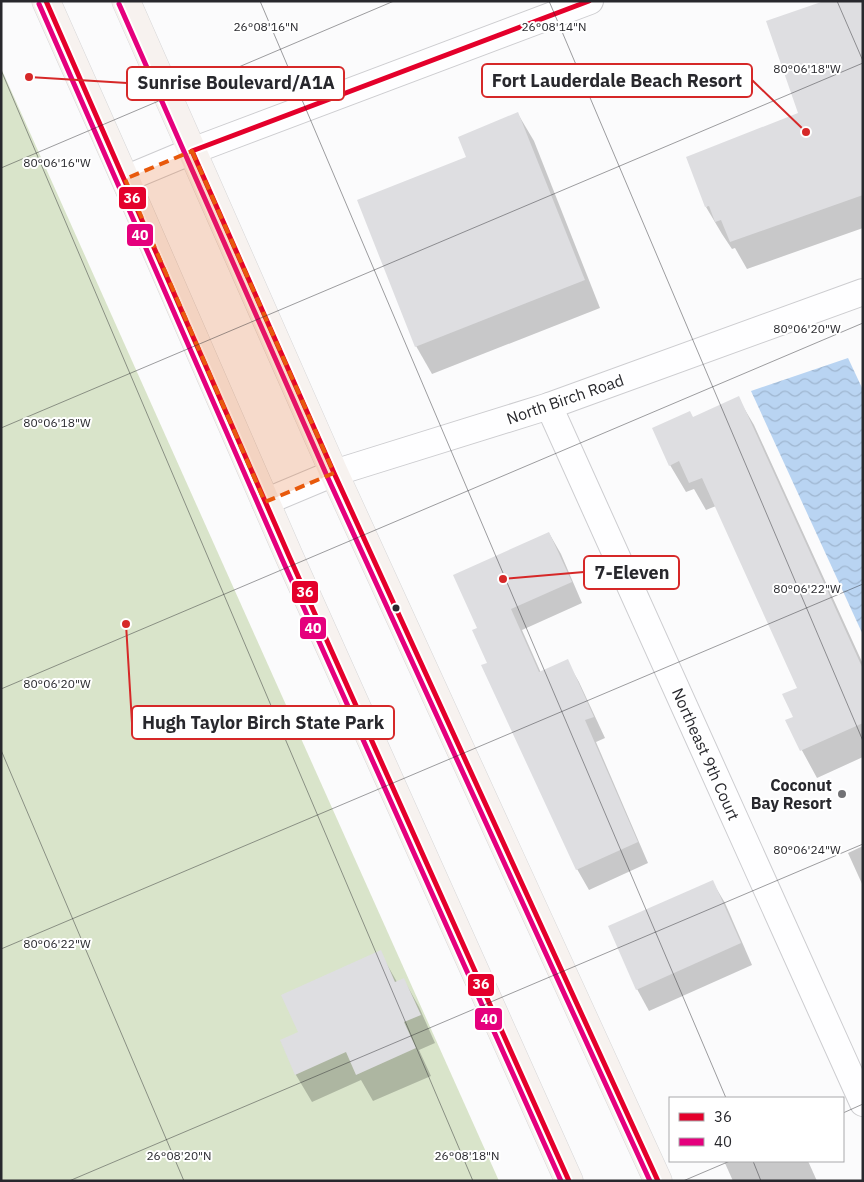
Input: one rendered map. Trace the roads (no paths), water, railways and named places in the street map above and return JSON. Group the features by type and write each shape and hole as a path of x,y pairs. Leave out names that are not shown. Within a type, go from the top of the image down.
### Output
{"main road":[{"path":"46,1 126,179 265,502 569,1181"},
{"path":"126,1 334,473 658,1181"}],"street":[{"path":"126,179 192,151 590,1"},
{"name":"North Birch Road","path":"265,502 334,473 549,406 863,292"},
{"name":"Northeast 9th Court","path":"549,406 863,1103"}],"water":[{"path":"848,358 863,390 863,635 751,391"}],"place":[{"name":"Sunrise Boulevard/A1A","path":"29,77"},
{"name":"Fort Lauderdale Beach Resort","path":"806,132"},
{"name":"7-Eleven","path":"503,579"},
{"name":"Hugh Taylor Birch State Park","path":"126,624"},
{"name":"Coconut Bay Resort","path":"842,794"}]}
